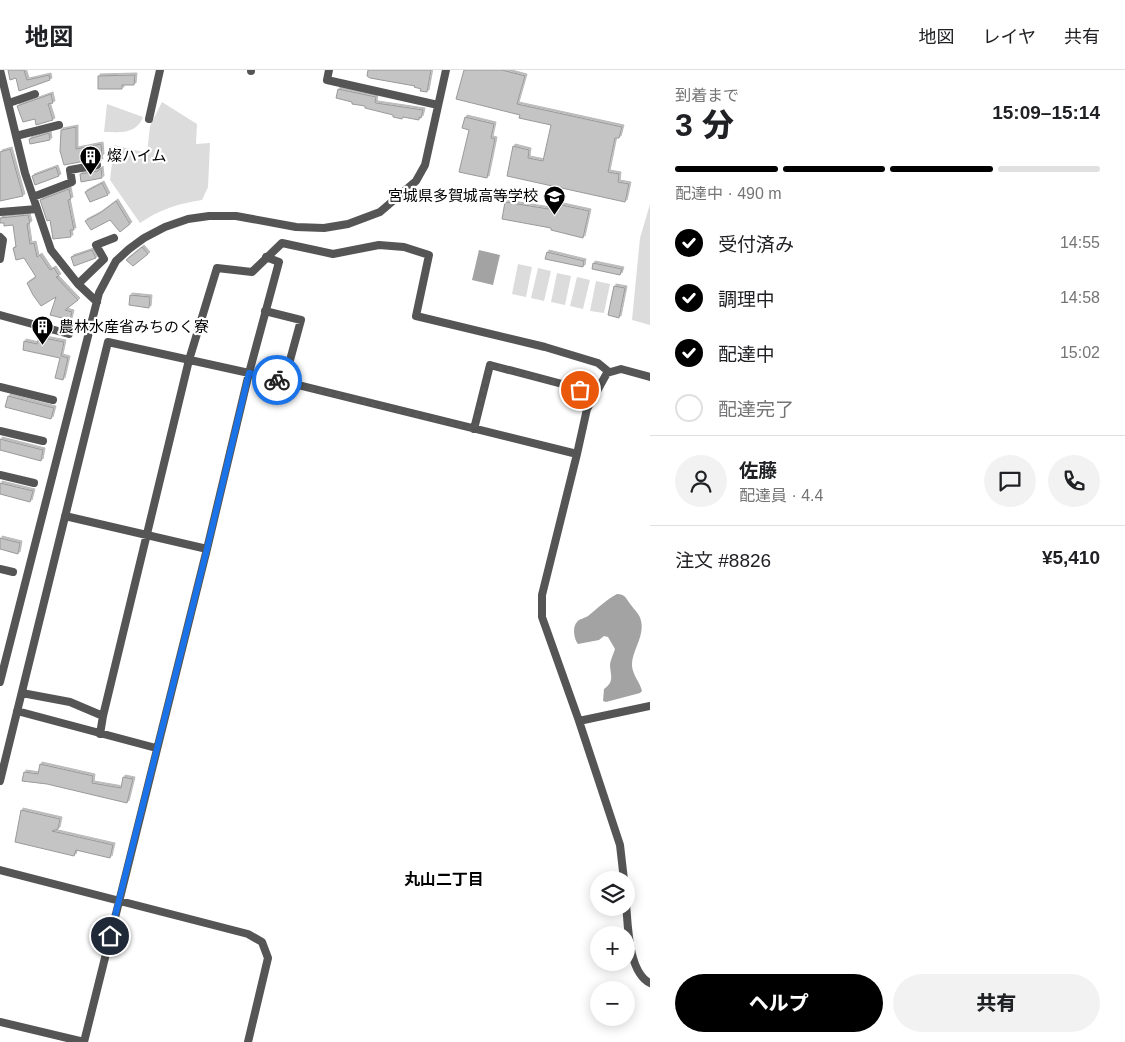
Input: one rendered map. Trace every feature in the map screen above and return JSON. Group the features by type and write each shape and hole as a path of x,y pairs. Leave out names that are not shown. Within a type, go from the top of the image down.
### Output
{"street":[{"path":"0,70 3,92 9,103 24,172 51,250 78,284 97,302"},
{"path":"149,118 160,70"},
{"path":"329,70 327,80 438,105"},
{"path":"0,682 97,302 106,277 116,261 144,238 165,227 209,216 236,216 296,226 324,228 348,224 380,212 416,181 425,165 446,70"},
{"path":"9,103 35,94"},
{"path":"16,136 59,125"},
{"path":"33,197 72,182 70,170 97,165"},
{"path":"0,212 37,209"},
{"path":"0,237 3,240 0,258"},
{"path":"78,284 104,259 96,245 114,238"},
{"path":"100,734 190,360 217,268 252,272 282,242 333,254 379,245 404,247 429,255 416,316 545,347 598,363 609,372"},
{"path":"0,1022 84,1042 249,373 279,262 266,258"},
{"path":"265,311 300,320 284,382"},
{"path":"0,315 69,334"},
{"path":"0,782 108,342 249,373 577,454"},
{"path":"474,429 490,366 566,385 594,396"},
{"path":"623,871 620,845 542,617 542,595 587,409 607,373 621,369 650,377"},
{"path":"0,387 53,400"},
{"path":"0,431 43,441"},
{"path":"0,475 34,483"},
{"path":"65,516 207,549"},
{"path":"0,569 13,572"},
{"path":"22,693 70,702 103,716"},
{"path":"579,721 650,706"},
{"path":"17,711 156,748"},
{"path":"0,870 248,934 262,942 268,958 248,1042"},
{"path":"627,916 630,944 635,966 646,981 650,983"}],"shaded area":[{"path":"162,102 197,124 196,144 210,143 208,187 202,200 170,208 140,223 110,180 114,145 147,153 150,126"},
{"path":"107,104 143,117 140,123 132,130 104,132"},
{"path":"650,204 650,325 632,320 640,238"},
{"path":"479,250 500,255 493,285 472,280"},
{"path":"518,264 532,267 526,297 512,294"},
{"path":"538,268 551,271 544,301 531,298"},
{"path":"557,273 571,276 565,305 551,302"},
{"path":"577,277 590,280 583,309 570,306"},
{"path":"596,281 610,284 604,313 590,311"},
{"path":"617,594 626,597 640,619 642,627 632,666 642,691 606,702 603,701 604,689 611,682 610,664 615,649 608,637 604,636 599,640 578,644 574,630 575,624 578,621 588,616"}],"building":[{"path":"8,70 24,70 27,80 49,75 50,80 19,91 16,78 10,80"},
{"path":"368,70 431,70 427,92 420,91 421,89 415,86 370,78 367,76"},
{"path":"464,70 502,70 525,76 517,104 622,127 619,138 615,138 608,172 619,174 618,182 629,184 625,202 507,176 513,146 529,150 528,158 543,161 551,125 519,118 520,115 456,99"},
{"path":"135,75 134,85 122,85 122,89 98,89 98,76"},
{"path":"338,89 376,97 376,103 423,110 421,118 419,117 419,120 403,117 402,119 365,108 365,106 352,104 352,102 336,98"},
{"path":"51,94 53,103 48,104 53,120 36,125 35,119 23,122 17,106"},
{"path":"465,117 494,124 491,138 495,139 487,178 459,172 469,130 462,128"},
{"path":"76,127 76,149 101,144 101,161 96,159 64,165 60,151 61,130"},
{"path":"49,133 50,140 30,144 29,139"},
{"path":"10,149 23,196 0,201 0,152"},
{"path":"56,167 59,176 35,185 32,176"},
{"name":"燦ハイム","path":"101,168 102,178 81,182 80,174 98,171"},
{"path":"102,183 108,195 90,202 85,192"},
{"path":"69,189 71,199 68,200 74,230 70,230 71,237 53,239 50,220 47,221 40,200"},
{"path":"116,201 130,224 120,232 110,220 91,230 85,221"},
{"path":"505,202 555,210 557,204 589,211 583,238 551,230 551,228 502,219"},
{"path":"28,215 30,223 27,224 30,244 34,243 37,257 40,255 50,270 54,268 59,276 56,277 78,300 65,310 72,312 70,320 50,315 56,297 41,306 33,295 27,283 36,277 24,258 16,260 13,248 16,247 13,225 4,226 4,223 0,223 0,218"},
{"path":"142,247 148,254 133,266 126,260"},
{"path":"92,250 96,258 74,266 71,257"},
{"path":"547,252 584,261 583,267 545,259"},
{"path":"593,263 622,269 620,275 592,269"},
{"path":"614,286 625,288 619,318 608,315"},
{"path":"130,295 150,297 149,308 129,305"},
{"name":"農林水産省みちのく寮","path":"39,337 64,342 61,356 68,358 63,380 55,378 60,358 23,350 24,341 37,344"},
{"path":"8,396 54,408 51,419 5,407"},
{"path":"0,439 43,450 41,461 0,450"},
{"path":"0,483 33,491 30,502 0,494"},
{"path":"0,538 20,543 18,554 0,549"},
{"path":"40,764 93,776 92,783 121,788 123,777 133,779 127,803 47,784 22,781 24,772 38,774"},
{"path":"21,810 60,819 58,829 52,831 113,845 110,858 76,850 74,856 15,842"}],"way so far":[{"path":"277,380 474,429 490,366 580,390"}],"place":[{"name":"燦ハイム","path":"91,175"},
{"name":"宮城県多賀城高等学校","path":"554,215"},
{"name":"農林水産省みちのく寮","path":"43,346"}],"district":[{"name":"丸山二丁目","path":"444,879"}],"route":[{"path":"110,936 249,373 277,380"}]}
